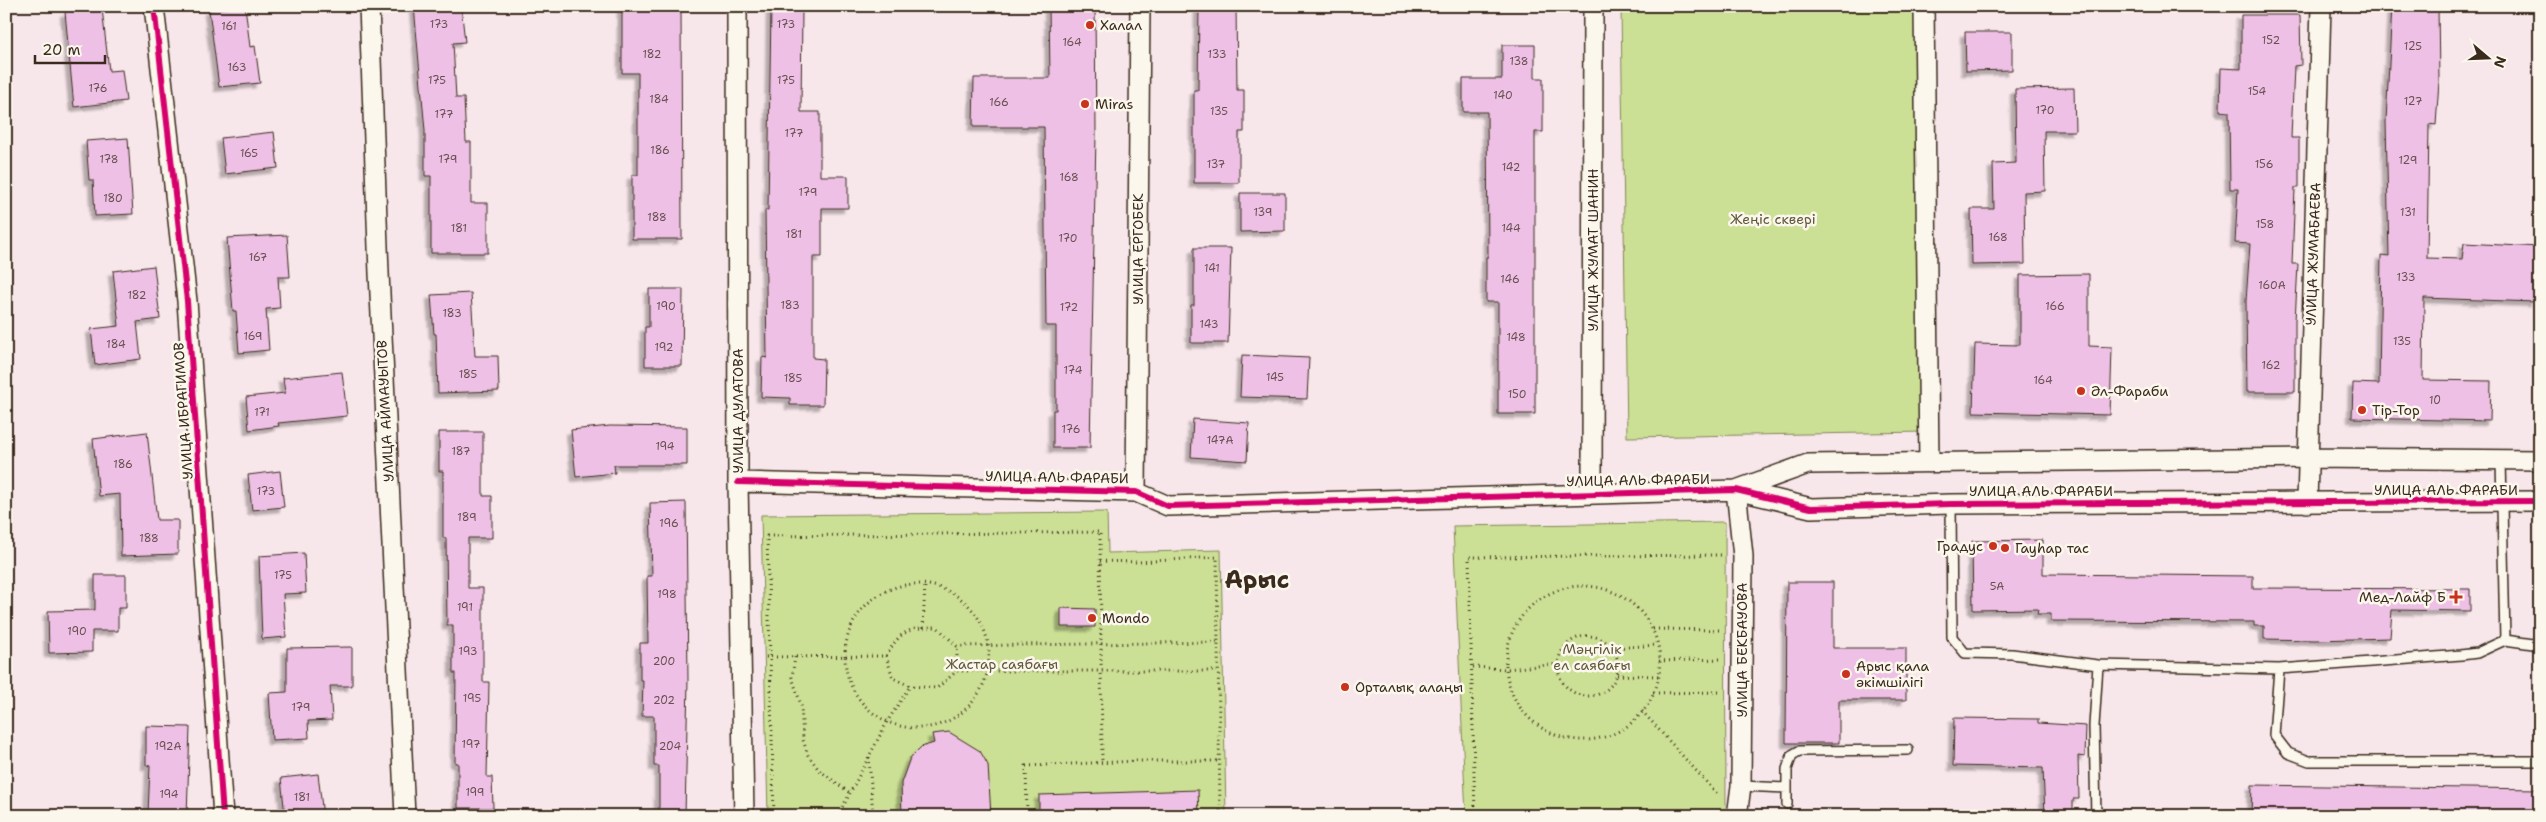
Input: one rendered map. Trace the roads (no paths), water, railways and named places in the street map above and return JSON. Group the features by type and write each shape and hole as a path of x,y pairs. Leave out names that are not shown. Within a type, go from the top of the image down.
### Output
{"street":[{"name":"УЛИЦА ИБРАГИМОВ","path":"154,6 187,301 223,816"},
{"name":"УЛИЦА АЙМАУЫТОВ","path":"369,6 378,272 404,816"},
{"name":"УЛИЦА ДУЛАТОВА","path":"736,6 738,482 744,816"},
{"name":"УЛИЦА ЕРГОБЕК","path":"1136,492 1140,6"},
{"name":"УЛИЦА ЖУМАТ ШАНИН","path":"1592,494 1593,6"},
{"path":"1924,6 1929,463"},
{"name":"УЛИЦА ЖУМАБАЕВА","path":"2307,503 2321,6"},
{"name":"УЛИЦА АЛЬ ФАРАБИ","path":"1736,490 1808,464 2307,458 2540,460"},
{"name":"УЛИЦА АЛЬ ФАРАБИ","path":"738,482 1136,492 1168,506 1736,490 1811,508 1951,504 2540,501"},
{"name":"УЛИЦА БЕКБАУОВА","path":"1736,490 1742,556 1732,788 1738,809"}],"lane":[{"path":"2501,460 2505,640"},
{"path":"1951,504 1952,637 1965,653 2012,654 2098,665 2279,669 2461,656 2477,653 2505,640 2540,645"},
{"path":"2096,816 2094,726 2098,665"},
{"path":"2279,669 2274,735 2288,753 2309,761 2540,762"},
{"path":"1787,804 1787,769 1792,755 1799,751 1908,750"},
{"path":"1732,788 1787,788"}],"place":[{"name":"Халал","path":"1090,25"},
{"name":"Miras","path":"1085,104"},
{"name":"Әл-Фараби","path":"2081,391"},
{"name":"Tip-Top","path":"2362,410"},
{"name":"Градус","path":"1993,546"},
{"name":"Гауһар тас","path":"2005,548"},
{"name":"Мед-Лайф Б","path":"2456,597"},
{"name":"Mondo","path":"1092,618"},
{"name":"Арыс қала әкімшілігі","path":"1846,674"},
{"name":"Орталық алаңы","path":"1345,687"}],"district":[{"name":"Арыс","path":"1257,580"}],"park label":[{"name":"Жеңіс сквері","path":"1773,219"},
{"name":"Мәңгілік ел саябағы","path":"1592,658"},
{"name":"Жастар саябағы","path":"1002,664"}]}
